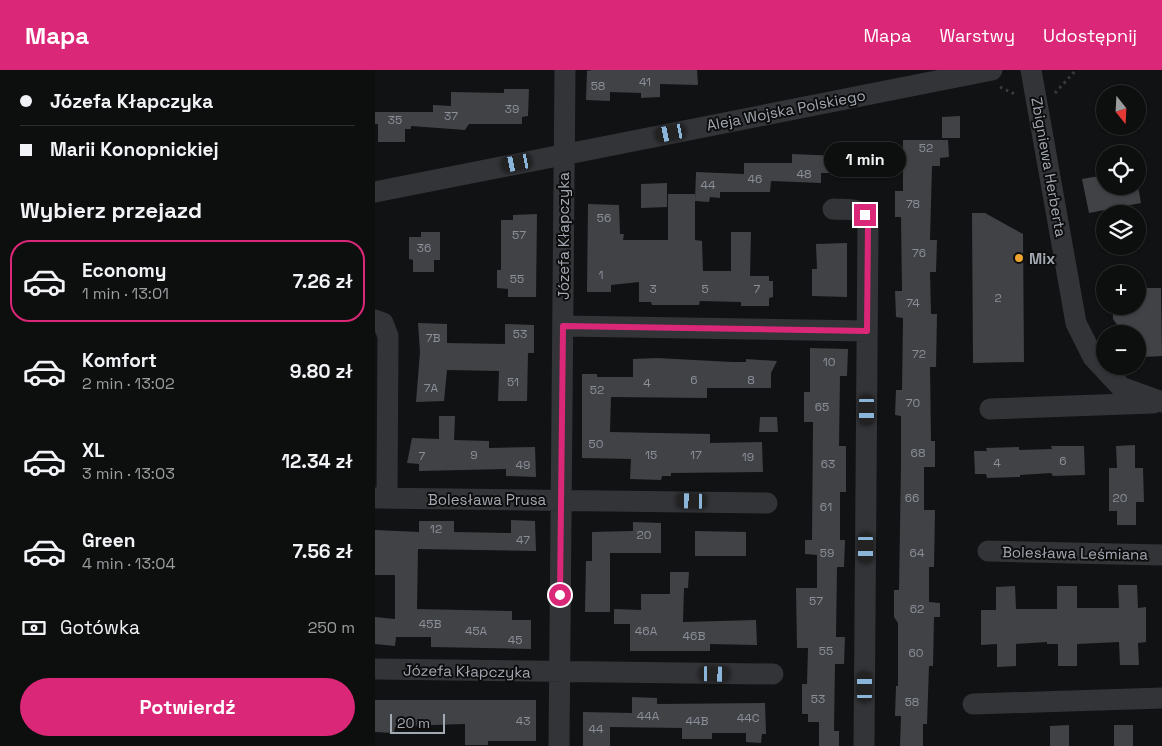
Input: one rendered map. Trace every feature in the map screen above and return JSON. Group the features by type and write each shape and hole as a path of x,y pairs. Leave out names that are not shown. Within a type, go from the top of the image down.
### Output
{"street":[{"name":"Józefa Kłapczyka","path":"559,746 565,70"},
{"name":"Aleja Wojska Polskiego","path":"375,192 992,70"},
{"name":"Zbigniewa Herberta","path":"1031,70 1076,323 1093,357 1121,387 1160,402"},
{"path":"833,209 859,210 865,215 868,224 864,746"},
{"name":"Bolesława Prusa","path":"375,320 383,323 388,336 381,498 767,503"},
{"path":"563,326 867,331"},
{"name":"Zbigniewa Herberta","path":"990,409 1090,407 1160,402"},
{"name":"Bolesława Leśmiana","path":"988,551 1162,554"},
{"name":"Józefa Kłapczyka","path":"375,669 773,674"},
{"path":"973,704 1162,698"}],"path":[{"path":"1053,95 1076,70"}],"building":[{"path":"697,70 698,85 660,84 660,97 641,98 641,93 610,92 610,101 586,100 587,71"},
{"path":"504,89 529,89 528,116 522,117 522,124 469,124 465,130 411,126 411,129 405,129 405,142 378,142 378,124 375,124 375,112 433,112 433,105 451,106 451,92 504,93"},
{"path":"960,116 960,138 942,138 942,117"},
{"path":"903,140 948,140 949,157 940,158 940,166 932,166 930,240 937,240 936,272 930,272 931,314 937,314 936,367 930,367 931,441 935,441 935,467 924,467 924,510 935,510 934,567 929,567 929,602 940,603 940,617 934,617 933,666 929,666 927,724 923,724 923,746 900,746 901,716 895,716 896,686 898,686 898,623 894,617 894,590 899,590 901,416 895,415 896,390 902,390 903,318 896,317 895,291 902,291 901,217 895,217 895,191 903,191"},
{"path":"840,144 871,145 870,173 821,173 821,183 771,181 770,192 720,192 720,198 710,197 709,202 695,201 696,172 744,174 744,163 792,163 792,154 839,156"},
{"path":"1096,177 1096,195 1140,195 1141,203 1131,205 1096,205 1096,212 1089,213 1082,179"},
{"path":"667,183 667,207 641,208 641,184"},
{"path":"668,194 695,194 695,240 702,241 703,271 731,271 731,232 751,232 750,276 769,276 769,281 773,281 773,297 769,298 769,306 741,306 741,302 700,301 699,305 652,305 651,302 639,302 639,282 611,285 611,292 587,292 588,204 619,205 620,234 624,234 623,240 668,240"},
{"path":"972,213 985,213 1023,234 1024,362 973,363"},
{"path":"537,214 536,297 508,297 508,289 497,288 497,270 501,270 501,220 513,220 513,215"},
{"path":"421,232 440,232 440,260 434,260 434,272 413,272 413,260 409,259 409,237 421,237"},
{"path":"847,243 847,297 812,296 812,269 817,269 816,244"},
{"path":"1146,288 1161,288 1162,356 1146,357 1146,325 1117,325 1113,319 1113,315 1146,315"},
{"path":"418,323 447,324 447,343 505,344 505,324 534,325 534,353 528,353 527,401 498,401 499,371 447,370 444,401 416,402 420,352"},
{"path":"810,348 848,349 847,376 840,376 839,446 846,446 846,492 840,492 840,540 845,540 844,567 837,567 836,637 845,637 844,664 835,664 834,731 839,731 839,746 819,746 819,722 808,722 808,714 802,714 802,684 807,684 808,648 797,648 796,588 817,588 817,555 805,554 805,540 812,540 813,422 804,422 804,392 810,392"},
{"path":"657,358 732,362 746,362 746,359 777,361 771,373 771,388 707,388 707,398 611,397 610,432 710,434 710,443 762,442 763,472 671,473 671,476 662,476 661,480 630,479 631,459 582,458 582,374 597,374 597,377 633,377 633,359"},
{"path":"439,416 455,416 454,440 489,441 489,448 535,447 536,477 506,476 506,469 419,471 419,464 407,463 412,438 439,439"},
{"path":"760,417 777,417 778,432 759,432"},
{"path":"1135,445 1135,468 1143,468 1144,502 1136,502 1136,525 1117,525 1117,511 1109,511 1109,468 1117,468 1116,446"},
{"path":"1051,446 1084,446 1085,475 1053,476 1051,473 1020,475 1020,477 987,478 986,474 975,474 974,451 987,451 986,448 1019,447 1019,450 1052,449"},
{"path":"511,520 535,521 536,551 418,549 417,609 512,611 512,620 531,620 531,649 431,647 431,637 396,637 395,646 375,644 375,617 395,619 395,575 375,575 375,530 419,532 419,521 454,521 454,532 511,533"},
{"path":"633,522 661,523 661,553 610,553 610,612 585,612 586,561 592,561 592,532 633,531"},
{"path":"695,531 746,532 746,556 695,556"},
{"path":"670,572 689,572 688,588 684,588 683,622 756,620 757,645 710,644 710,651 630,651 630,624 614,624 614,609 641,610 641,594 670,594"},
{"path":"1118,585 1137,585 1138,608 1146,607 1146,642 1138,643 1139,665 1120,665 1119,642 1077,644 1077,666 1058,666 1058,644 1047,644 1047,642 1016,644 1016,666 997,667 997,644 981,645 981,610 996,610 996,587 1015,586 1016,609 1057,609 1057,586 1077,586 1077,608 1119,608"},
{"path":"632,697 657,698 657,704 765,703 766,734 762,734 761,743 746,742 746,733 712,733 712,739 682,739 682,728 610,727 610,746 583,746 583,712 632,713"},
{"path":"375,700 536,700 536,741 488,741 488,745 465,745 465,724 401,726 395,727 394,733 375,732"},
{"path":"1069,725 1069,746 1050,746 1050,726"},
{"path":"1114,725 1133,725 1133,746 1114,746"}],"place":[{"name":"Mix","path":"1019,258"}],"route":[{"path":"560,595 563,326 867,331 868,224 865,215"}]}
